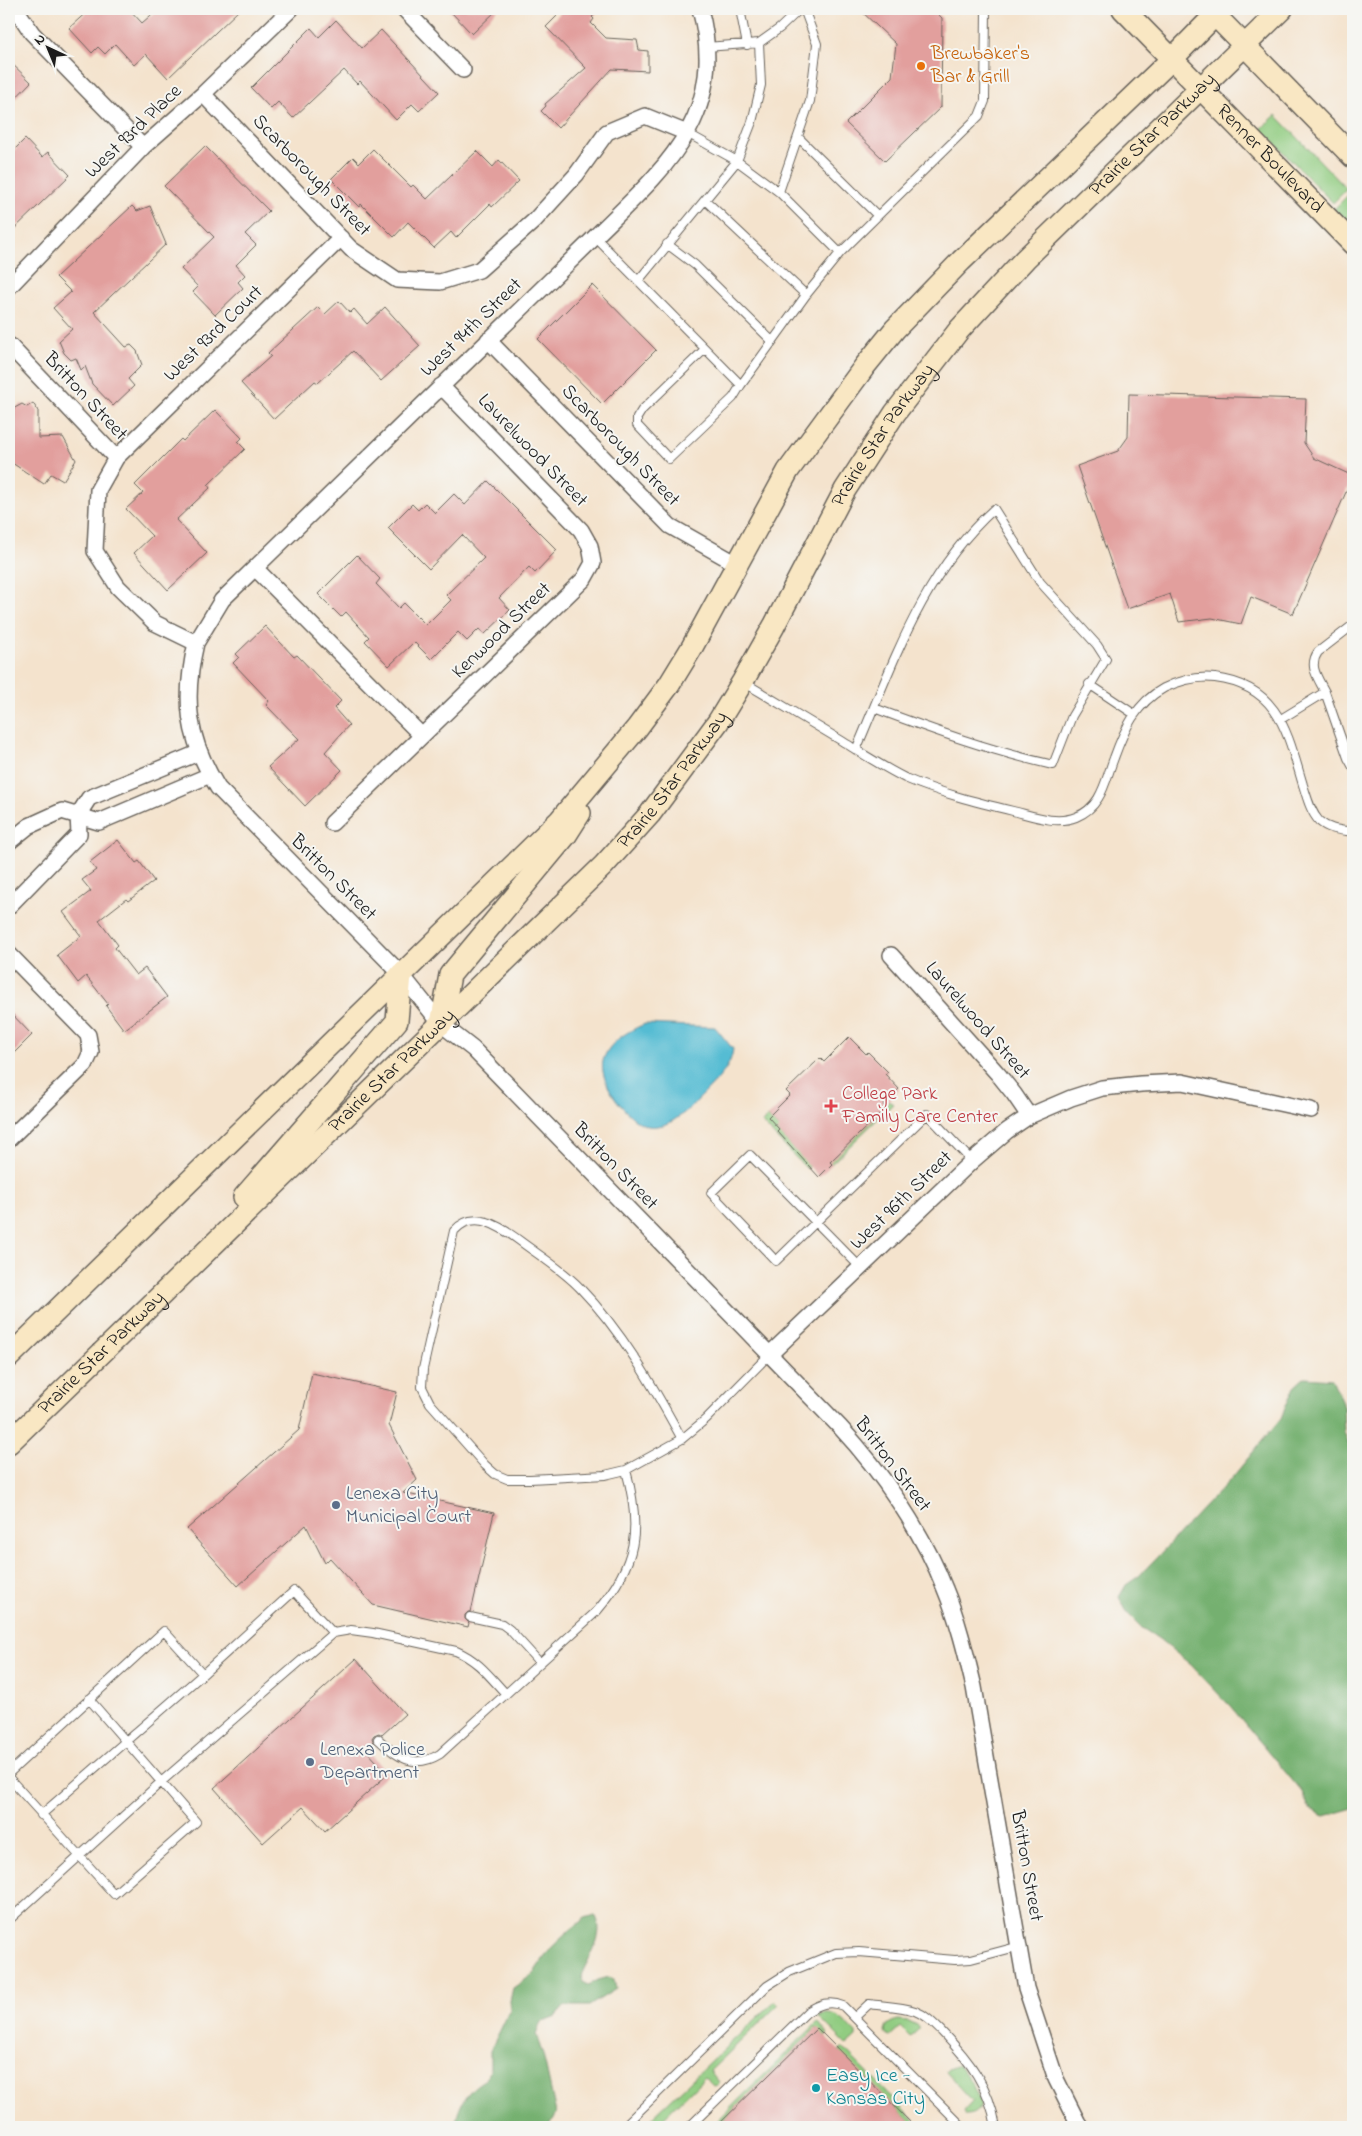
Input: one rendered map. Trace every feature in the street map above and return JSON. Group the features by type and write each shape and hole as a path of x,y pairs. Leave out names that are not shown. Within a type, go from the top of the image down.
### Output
{"main road":[{"name":"Renner Boulevard","path":"1123,9 1353,244"},
{"name":"Prairie Star Parkway","path":"9,1443 604,865 684,771 743,682 845,490 895,413 959,330 1025,259 1201,90 1282,9"},
{"name":"Prairie Star Parkway","path":"9,1357 560,820 628,740 678,671 788,471 859,373 895,329 962,261 1172,59 1215,11"},
{"path":"1215,11 1245,46 1353,157"},
{"path":"441,1024 450,975 566,835 628,740"},
{"path":"154,1302 397,1021 401,974"}],"street":[{"path":"16,9 32,33 143,147"},
{"name":"West 93rd Place","path":"9,287 143,147 204,94 291,9"},
{"path":"404,9 463,70"},
{"name":"West 94th Street","path":"196,643 222,600 595,238 653,180 672,158 687,133 700,105 706,79 706,47 700,9"},
{"name":"Scarborough Street","path":"204,94 351,249 397,280 440,282 479,270 534,221 576,175 607,132 646,116 687,133"},
{"name":"West 93rd Court","path":"116,458 341,238"},
{"name":"Scarborough Street","path":"488,340 670,526 737,564"},
{"name":"Britton Street","path":"9,345 116,458 98,490 95,550 118,587 155,623 196,643 190,679 190,723 198,753 218,788 401,974 441,1024 473,1049 770,1354 850,1439 869,1462 917,1533 945,1588 965,1648 974,1687 1026,1988 1056,2079 1080,2127"},
{"name":"Laurelwood Street","path":"441,386 581,530 590,546"},
{"name":"Kenwood Street","path":"332,823 584,579 594,563 590,546"},
{"path":"255,568 422,736"},
{"path":"9,906 79,834 78,814 90,798 198,753"},
{"path":"9,842 29,826 62,811 78,814 98,822 210,775"},
{"path":"9,954 88,1035 91,1052 85,1065 9,1139"},
{"name":"Laurelwood Street","path":"891,955 998,1074 1029,1116"},
{"name":"West 96th Street","path":"770,1354 972,1161 1007,1131 1029,1116 1071,1098 1102,1088 1182,1082 1311,1110"}],"lane":[{"path":"740,9 747,45"},
{"path":"706,47 759,43 802,9 810,20 816,44 810,102 778,192"},
{"path":"705,348 642,410 638,418 637,426 669,460 733,398 772,341 840,253 877,215 970,127 979,116 985,101 986,9"},
{"path":"638,282 667,244 737,161 752,122 761,85 759,43"},
{"path":"687,133 737,161 778,192 840,253"},
{"path":"798,137 877,215"},
{"path":"705,200 806,295"},
{"path":"595,238 741,385"},
{"path":"667,244 695,265 772,341"},
{"path":"856,750 895,654 923,599 958,547 994,509 1040,582 1103,652 1106,659 1089,684 1072,716 1053,765 1004,754 874,708"},
{"path":"1353,625 1318,652 1312,665 1325,692 1348,758 1353,767"},
{"path":"743,682 881,766 937,791 1038,817 1067,820 1086,812 1099,798 1120,744 1134,714 1142,704 1158,692 1179,681 1205,678 1227,681 1256,691 1270,704 1281,719 1309,805 1319,821 1331,829 1353,832"},
{"path":"1089,684 1134,714"},
{"path":"1281,719 1325,692"},
{"path":"862,1268 816,1221 750,1155 710,1193 776,1261 816,1221 927,1114 972,1161"},
{"path":"682,1438 660,1397 631,1353 599,1309 567,1276 509,1233 488,1222 472,1219 464,1221 454,1231 423,1369 422,1387 430,1403 485,1465 495,1474 507,1479 605,1475 626,1470 682,1438 706,1419 770,1354"},
{"path":"378,1738 394,1754 421,1762 431,1760 440,1754 597,1611 619,1584 632,1548 635,1524 631,1487 626,1470"},
{"path":"41,1815 203,1674 294,1591 333,1633"},
{"path":"470,1617 502,1624 510,1630 540,1663"},
{"path":"9,1920 161,1782 333,1633 351,1630 373,1633 456,1651 478,1663 506,1694"},
{"path":"9,1773 164,1631 203,1674"},
{"path":"9,1778 114,1894 196,1822 89,1699"},
{"path":"623,2127 767,1986 789,1972 836,1953 859,1952 955,1960 972,1959 1020,1946"},
{"path":"689,2127 807,2012 826,2003 835,2003 843,2006 963,2127"},
{"path":"855,2017 869,2004 914,2011 927,2018 967,2058 976,2071 988,2100 996,2127"}],"green space":[{"path":"1276,115 1347,189 1333,203 1261,129"},
{"path":"1353,190 1353,231 1333,210"},
{"path":"889,1100 893,1104 831,1164 828,1160 845,1147 886,1108 883,1105"},
{"path":"768,1117 779,1129 777,1131 803,1158 810,1160 807,1164 809,1166 807,1169 762,1123"},
{"path":"1305,1377 1332,1379 1343,1403 1344,1432 1353,1456 1353,1808 1325,1816 1310,1810 1302,1792 1231,1707 1191,1665 1142,1628 1128,1614 1119,1597 1126,1585 1139,1576 1231,1479 1281,1418 1294,1387"},
{"path":"595,1915 599,1930 598,1938 581,1976 583,1982 589,1985 609,1977 614,1980 616,1989 589,2006 565,2006 556,2016 541,2022 536,2034 543,2054 556,2113 548,2127 455,2127 458,2112 464,2099 479,2083 486,2079 490,2071 490,2051 510,2010 513,1988 532,1975 551,1948 569,1931 585,1918"},
{"path":"775,2001 779,2004 710,2071 719,2082 718,2085 714,2086 705,2077 657,2124 651,2118"},
{"path":"824,2014 834,2015 842,2019 856,2033 856,2037 847,2045 818,2016"},
{"path":"898,2020 909,2021 919,2026 919,2029 910,2037 900,2027 890,2036 887,2036 885,2032 888,2025"},
{"path":"818,2022 828,2034 825,2037 816,2028 721,2122 721,2127 711,2127"},
{"path":"843,2048 921,2127 915,2127 839,2051"},
{"path":"958,2065 972,2084 981,2104 978,2111 971,2114 966,2115 964,2111 973,2101 946,2072 948,2069"}],"water":[{"path":"645,1024 715,1027 733,1049 726,1068 705,1093 680,1116 669,1123 658,1126 648,1126 640,1123 624,1109 610,1089 603,1070 603,1061 609,1048 632,1030"}],"building":[{"path":"90,9 129,9 142,23 158,9 240,9 168,78 146,54 134,65 115,44 105,54 98,47 92,53 69,28"},
{"path":"448,9 498,9 472,34"},
{"path":"564,9 601,9 592,17 594,19 591,23 606,38 637,40 639,50 648,51 648,71 612,69 558,128 541,111 546,106 545,104 586,68 546,27"},
{"path":"859,9 933,9 942,18 941,107 885,161 846,123 892,77 896,44"},
{"path":"336,20 362,48 381,30 439,92 419,111 412,104 396,120 360,81 357,84 344,70 293,118 278,102 271,109 251,88 311,28 319,37"},
{"path":"9,61 31,82 9,105"},
{"path":"25,139 42,157 48,152 70,175 9,234 9,155"},
{"path":"205,146 269,211 245,234 256,245 236,265 245,275 238,282 243,288 215,315 193,292 198,287 181,269 214,237 164,186"},
{"path":"373,149 411,187 413,185 427,199 477,151 493,167 499,160 519,181 492,207 490,204 456,238 451,232 434,248 408,222 394,237 361,204 359,207 331,179 353,157 359,163"},
{"path":"132,206 137,211 150,206 166,244 94,312 126,347 131,345 137,351 142,365 128,379 134,386 113,406 92,384 85,366 81,370 76,358 71,360 64,353 59,341 72,329 53,308 71,292 56,277"},
{"path":"592,285 656,350 602,404 538,339"},
{"path":"339,301 350,313 354,309 367,324 385,307 420,346 381,381 353,351 318,383 315,381 274,419 241,383 271,356 268,353 318,307 325,314"},
{"path":"1129,394 1306,399 1304,443 1314,458 1353,476 1293,614 1251,597 1241,624 1212,618 1179,622 1170,594 1127,609 1077,466 1118,451 1128,437"},
{"path":"33,403 38,411 38,438 63,437 76,460 63,481 51,474 44,484 9,461 9,411 22,404 27,407"},
{"path":"215,410 242,438 238,442 245,449 208,485 210,488 176,520 207,553 168,590 134,553 152,536 126,509 143,493 135,485 181,439 183,441"},
{"path":"488,481 557,550 535,573 529,567 499,598 510,610 485,634 479,629 467,641 458,632 431,659 414,642 389,666 365,641 369,637 346,612 341,617 318,594 357,555 380,579 376,584 399,608 404,603 426,625 451,600 446,595 484,558 462,535 429,569 388,528 412,504 418,510 425,503 435,513 454,494 465,505"},
{"path":"265,626 294,657 297,655 341,701 334,708 349,725 325,752 342,770 305,806 268,767 299,739 266,705 269,701 233,663 239,657 236,654"},
{"path":"118,840 136,863 139,861 154,881 128,901 126,899 99,920 118,945 115,948 136,975 145,968 167,997 124,1030 106,1006 108,1004 86,976 78,983 57,955 81,936 63,912 91,891 82,880 96,870 90,862"},
{"path":"9,1011 32,1035 9,1058"},
{"name":"College Park Family Care Center","path":"849,1037 866,1054 868,1052 888,1072 885,1074 899,1089 883,1105 886,1108 830,1162 832,1164 819,1177 777,1131 779,1129 768,1117 790,1095 786,1091 820,1058 824,1062"},
{"name":"Lenexa City Municipal Court","path":"312,1373 397,1392 389,1425 417,1480 403,1493 494,1513 471,1612 465,1615 465,1619 469,1623 468,1627 373,1605 330,1558 325,1563 306,1525 238,1586 187,1529 299,1430"},
{"name":"Lenexa Police Department","path":"356,1659 405,1714 382,1735 379,1733 374,1735 372,1738 374,1743 366,1750 388,1774 325,1831 303,1807 263,1843 214,1788"},
{"name":"Easy Ice - Kansas City","path":"817,2028 915,2127 716,2127"}],"place":[{"name":"Brewbaker's Bar & Grill","path":"921,66"},
{"name":"College Park Family Care Center","path":"831,1106"},
{"name":"Lenexa City Municipal Court","path":"336,1505"},
{"name":"Lenexa Police Department","path":"310,1762"},
{"name":"Easy Ice - Kansas City","path":"816,2088"}]}
